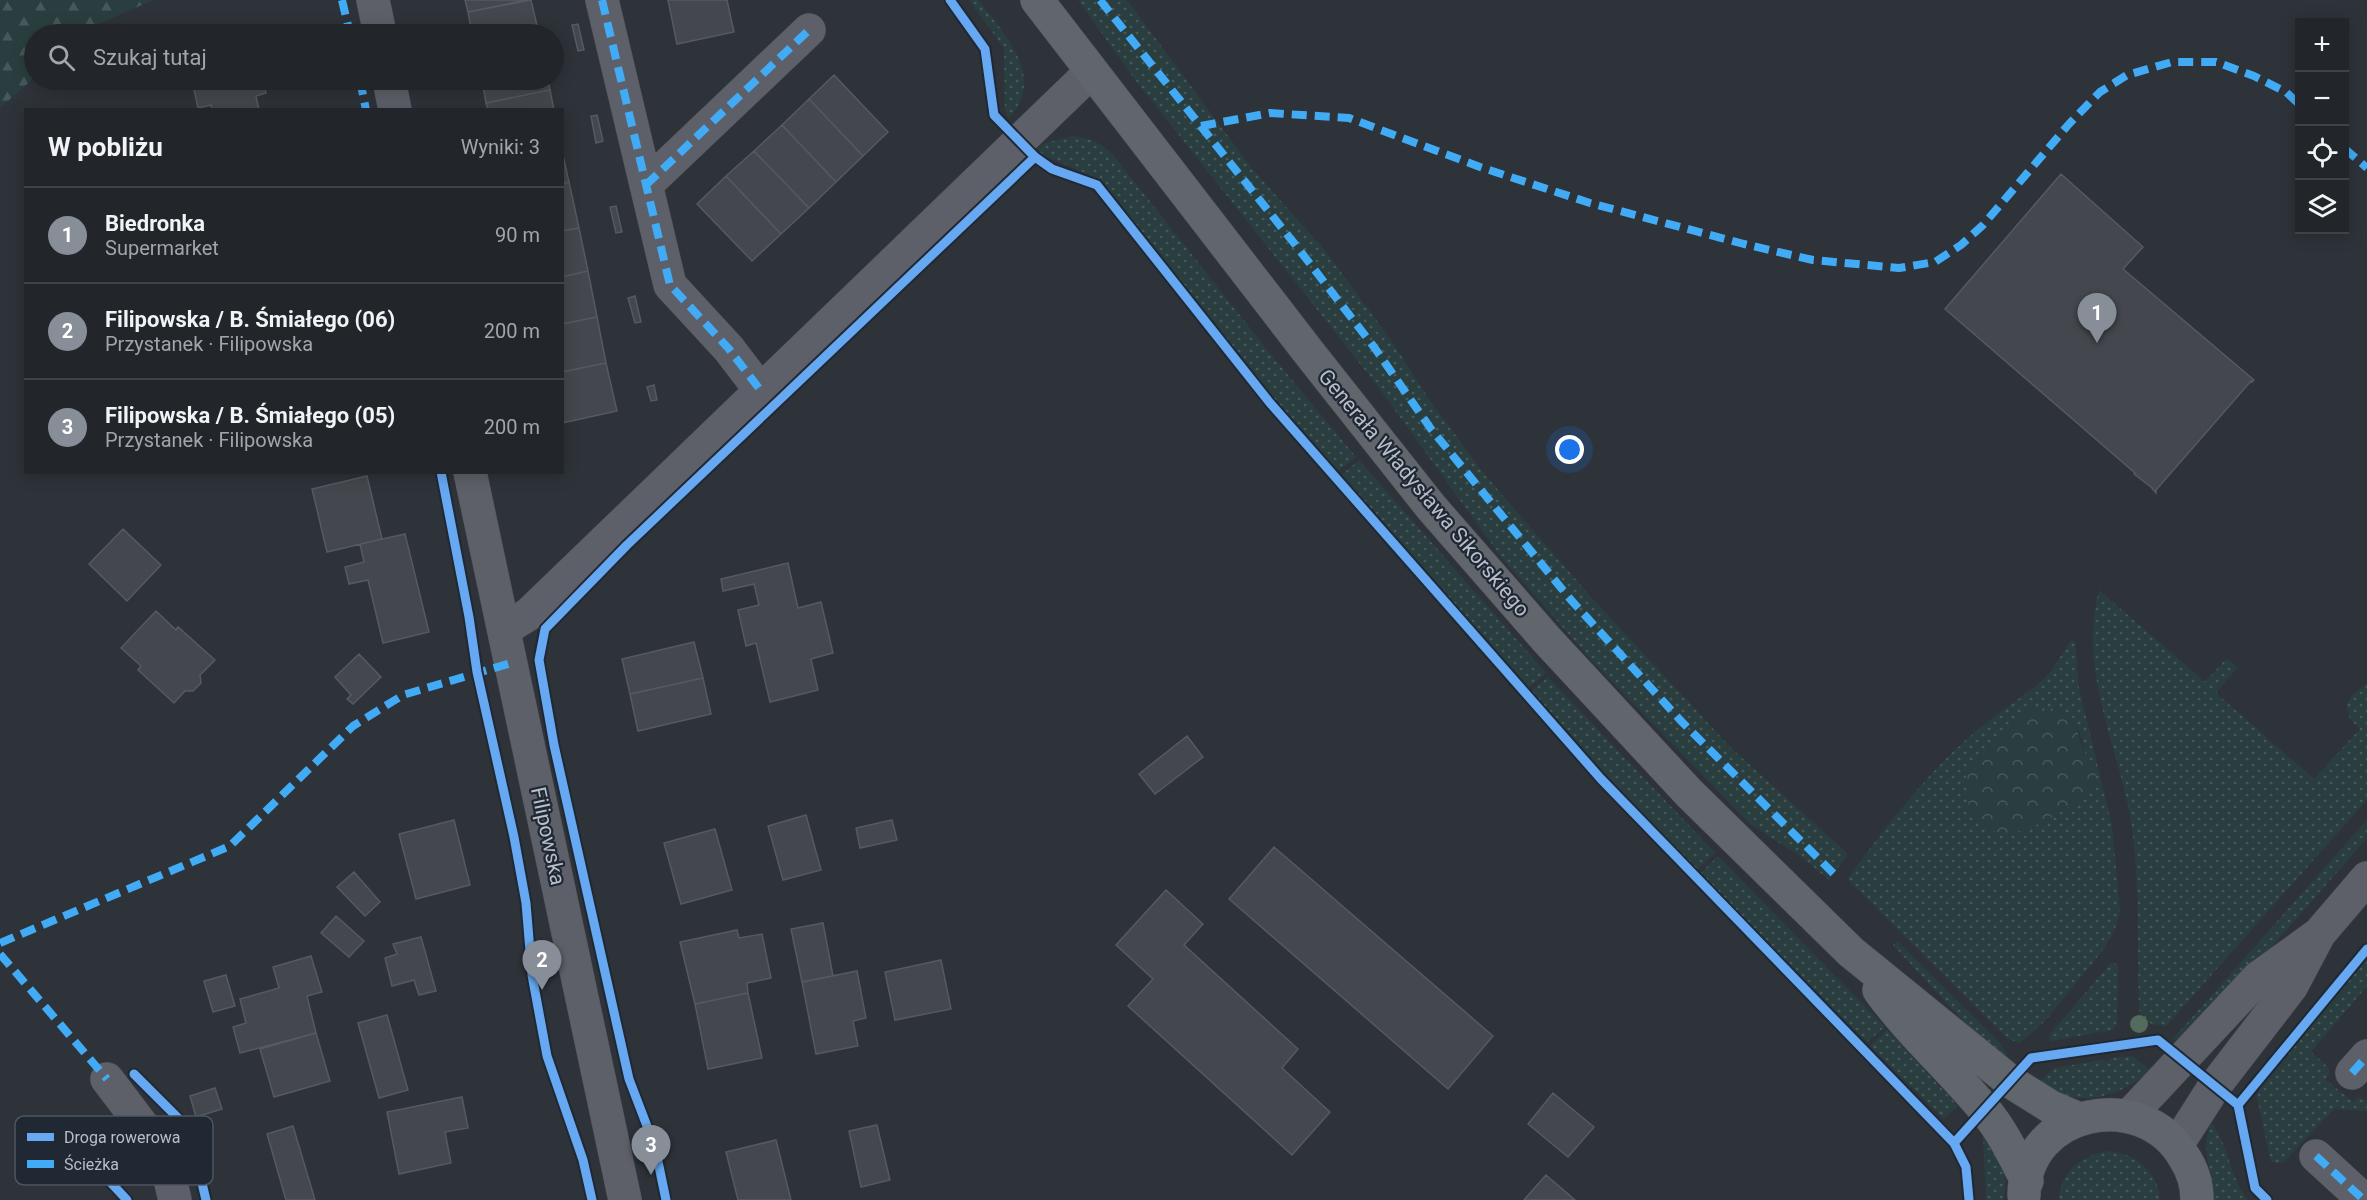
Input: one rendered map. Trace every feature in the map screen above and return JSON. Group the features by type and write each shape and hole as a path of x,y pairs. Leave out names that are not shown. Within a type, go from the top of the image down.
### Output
{"main road":[{"name":"Generała Władysława Sikorskiego","path":"1037,0 1431,507 1547,640 1689,793 1851,952 2011,1082 2051,1107 2079,1119"},
{"name":"Generała Władysława Sikorskiego","path":"1851,952 1900,1019 1985,1110 2009,1144 2026,1190"},
{"path":"2026,1190 2031,1166 2042,1146 2061,1129 2079,1119 2099,1114 2129,1116 2158,1128 2177,1145 2191,1167 2197,1200"}],"street":[{"path":"373,0 378,24"},
{"path":"602,0 670,285 729,349 761,391"},
{"path":"645,185 809,30"},
{"path":"505,629 529,614 1091,72"},
{"path":"391,90 395,108"},
{"name":"Filipowska","path":"470,474 625,1200"},
{"path":"2177,1145 2214,1087 2291,987 2319,934 2367,878"},
{"path":"2129,1116 2258,978 2319,934"},
{"path":"106,1079 135,1116"},
{"path":"2316,1156 2364,1200"},
{"path":"171,1185 175,1200"}],"green space":[{"path":"0,0 153,0 99,24 24,24 24,87 0,108"},
{"path":"969,0 979,0 1000,27 1018,56 1023,71 1024,87 1020,102 1009,118 1005,111 1004,48"},
{"path":"1078,0 1127,0 1253,170 1323,248 1485,475 1590,596 1731,748 1848,854 1829,880 1803,858 1750,824 1594,663 1502,558 1376,384 1133,77"},
{"path":"1073,136 1095,142 1114,156 1268,351 1356,457 1336,473 1266,390 1102,181 1042,154 1038,149 1045,143"},
{"path":"1359,460 1546,673 1526,690 1339,477"},
{"path":"2099,590 2205,682 2226,659 2233,663 2237,668 2216,693 2314,779 2360,729 2350,719 2346,706 2353,694 2367,683 2367,800 2166,1026 2154,1025 2142,1019 2139,1009 2135,850 2126,798 2103,710 2093,650 2094,620"},
{"path":"2071,640 2075,642 2079,688 2112,826 2120,911 2114,932 2103,950 2045,1021 2020,1043 2008,1039 1847,879 1903,806 1933,772 1966,740 2043,680","holes":["2079,730 2085,750 1980,753 2002,737"]},
{"path":"1548,677 1715,853 1696,871 1529,693"},
{"path":"2033,707 2069,713 2075,721 2080,741 2097,778 2076,802 2033,827 2008,832 1982,829 1969,808 1965,779 1980,753"},
{"path":"2367,820 2367,838 2276,942 2193,1030 2184,1038 2172,1040"},
{"path":"1718,856 1885,1027 1867,1042 1699,875"},
{"path":"1897,941 1997,1040 2007,1053 2006,1058 1980,1039 1893,945"},
{"path":"2367,959 2367,986 2311,1052 2329,1068 2329,1074 2325,1079 2353,1102 2359,1097 2367,1101 2367,1111 2334,1109 2283,1163 2271,1162 2257,1098 2259,1086"},
{"path":"2111,963 2118,964 2117,1022 2113,1030 2050,1041 2050,1034"},
{"path":"1887,1030 1958,1106 1944,1119 1870,1046"},
{"path":"2132,1056 2151,1071 2132,1084 2110,1094 2076,1098 2057,1093 2039,1082 2054,1068"},
{"path":"2211,1122 2248,1200 2213,1200 2206,1143"},
{"path":"1983,1135 2006,1170 2004,1200 1986,1200"},
{"path":"2111,1151 2130,1157 2145,1167 2155,1182 2160,1200 2059,1200 2064,1180 2075,1165 2091,1156"}],"building":[{"path":"465,0 527,0 468,12"},
{"path":"531,0 537,24 470,24 468,12"},
{"path":"668,0 727,0 734,32 677,44"},
{"path":"578,24 584,50 578,51 572,25"},
{"path":"834,75 888,132 863,156 809,99"},
{"path":"194,90 265,90 266,93 256,96 259,108 212,108 211,105 198,108"},
{"path":"484,90 550,90 486,103"},
{"path":"550,90 554,108 487,108 486,103"},
{"path":"809,99 863,156 836,182 782,125"},
{"path":"597,115 603,141 596,143 591,116"},
{"path":"782,125 836,182 809,208 754,151"},
{"path":"754,151 809,208 781,234 726,176"},
{"path":"564,160 569,182 564,183"},
{"path":"2061,174 2143,247 2123,269 2254,380 2156,490 2156,493 1945,309"},
{"path":"726,176 781,234 752,261 697,204"},
{"path":"569,182 579,228 564,231 564,183"},
{"path":"616,206 622,232 616,233 610,207"},
{"path":"579,228 588,271 564,277 564,231"},
{"path":"588,271 597,317 564,324 564,277"},
{"path":"635,296 641,322 635,323 628,298"},
{"path":"597,317 606,363 564,372 564,324"},
{"path":"606,363 617,411 564,423 564,372"},
{"path":"654,385 657,400 651,401 647,387"},
{"path":"367,476 382,539 327,552 312,489"},
{"path":"123,529 161,565 127,601 89,564"},
{"path":"405,534 429,632 383,643 368,580 349,584 345,567 364,562 360,544"},
{"path":"788,563 798,608 821,602 833,653 811,659 818,690 770,702 756,643 746,646 738,610 759,605 754,584 723,591 721,579"},
{"path":"156,611 176,630 178,627 215,660 200,675 201,683 193,691 185,691 174,703 138,670 141,666 121,648"},
{"path":"694,642 703,678 630,694 622,659"},
{"path":"359,654 381,677 353,704 347,699 351,695 335,677"},
{"path":"703,678 711,714 638,731 630,694"},
{"path":"1187,736 1203,757 1155,794 1139,774"},
{"path":"806,815 821,870 783,880 768,826"},
{"path":"454,820 470,885 416,899 399,834"},
{"path":"892,820 897,840 860,848 856,828"},
{"path":"715,829 732,890 681,904 664,843"},
{"path":"1274,847 1493,1036 1448,1089 1229,899"},
{"path":"354,872 380,902 365,916 337,887"},
{"path":"1166,890 1203,924 1184,945 1298,1049 1282,1068 1330,1112 1292,1155 1128,1006 1153,979 1116,945"},
{"path":"336,916 364,941 349,957 321,933"},
{"path":"823,923 833,976 802,982 791,929"},
{"path":"737,930 739,938 762,934 771,978 747,983 748,993 695,1004 680,942"},
{"path":"421,937 436,991 419,995 414,980 392,986 385,958 397,954 393,944"},
{"path":"311,956 322,992 307,996 316,1033 240,1053 233,1027 246,1023 240,999 279,988 273,967"},
{"path":"941,960 951,1009 895,1020 885,972"},
{"path":"857,971 866,1018 853,1021 858,1046 816,1054 802,982"},
{"path":"226,975 235,1006 213,1012 204,981"},
{"path":"748,993 762,1058 708,1069 695,1004"},
{"path":"387,1015 408,1090 379,1098 358,1023"},
{"path":"316,1033 330,1081 274,1097 260,1049"},
{"path":"215,1088 222,1109 196,1116 190,1096"},
{"path":"1553,1093 1594,1127 1568,1157 1528,1124"},
{"path":"462,1097 468,1128 445,1132 451,1163 399,1174 387,1112"},
{"path":"877,1125 890,1180 861,1187 849,1131"},
{"path":"293,1126 315,1200 286,1200 267,1134"},
{"path":"776,1140 791,1200 738,1200 726,1152"},
{"path":"1546,1175 1575,1200 1524,1200"}],"marked path":[{"path":"342,0 348,24"},
{"path":"602,0 670,285 729,349 761,391"},
{"path":"1100,0 1294,243 1374,347 1431,429 1571,600 1682,722 1839,879"},
{"path":"646,185 809,30"},
{"path":"1201,126 1270,113 1349,118 1480,167 1590,203 1813,260 1899,268 1935,262 1961,245 1983,225 2069,124 2100,92 2127,75 2172,62 2216,62 2254,76 2286,92 2295,100"},
{"path":"362,90 366,108"},
{"path":"2349,152 2367,168"},
{"path":"0,943 230,846 353,726 403,695 511,663"},
{"path":"0,954 107,1079"},
{"path":"2352,1073 2367,1056"},
{"path":"2316,1156 2364,1200"}],"cycle path":[{"path":"950,0 985,49 994,115 1035,157 1052,169 1097,185 1270,403 1601,779 1954,1143"},
{"path":"666,1200 655,1147 629,1079 554,745 539,660 545,629 627,545 1035,157"},
{"path":"441,474 469,617 477,672 514,837 526,903 532,975 547,1056 583,1160 592,1200"},
{"path":"2238,1105 2367,949"},
{"path":"1969,1200 1966,1167 1954,1143 2031,1058 2158,1040 2238,1105 2255,1188 2267,1200"},
{"path":"134,1074 176,1116"},
{"path":"113,1185 127,1200"},
{"path":"202,1185 206,1200"}],"place":[{"name":"Biedronka","path":"2097,343"},
{"name":"Filipowska / B. Śmiałego (06)","path":"542,990"},
{"name":"Filipowska / B. Śmiałego (05)","path":"651,1175"}]}
